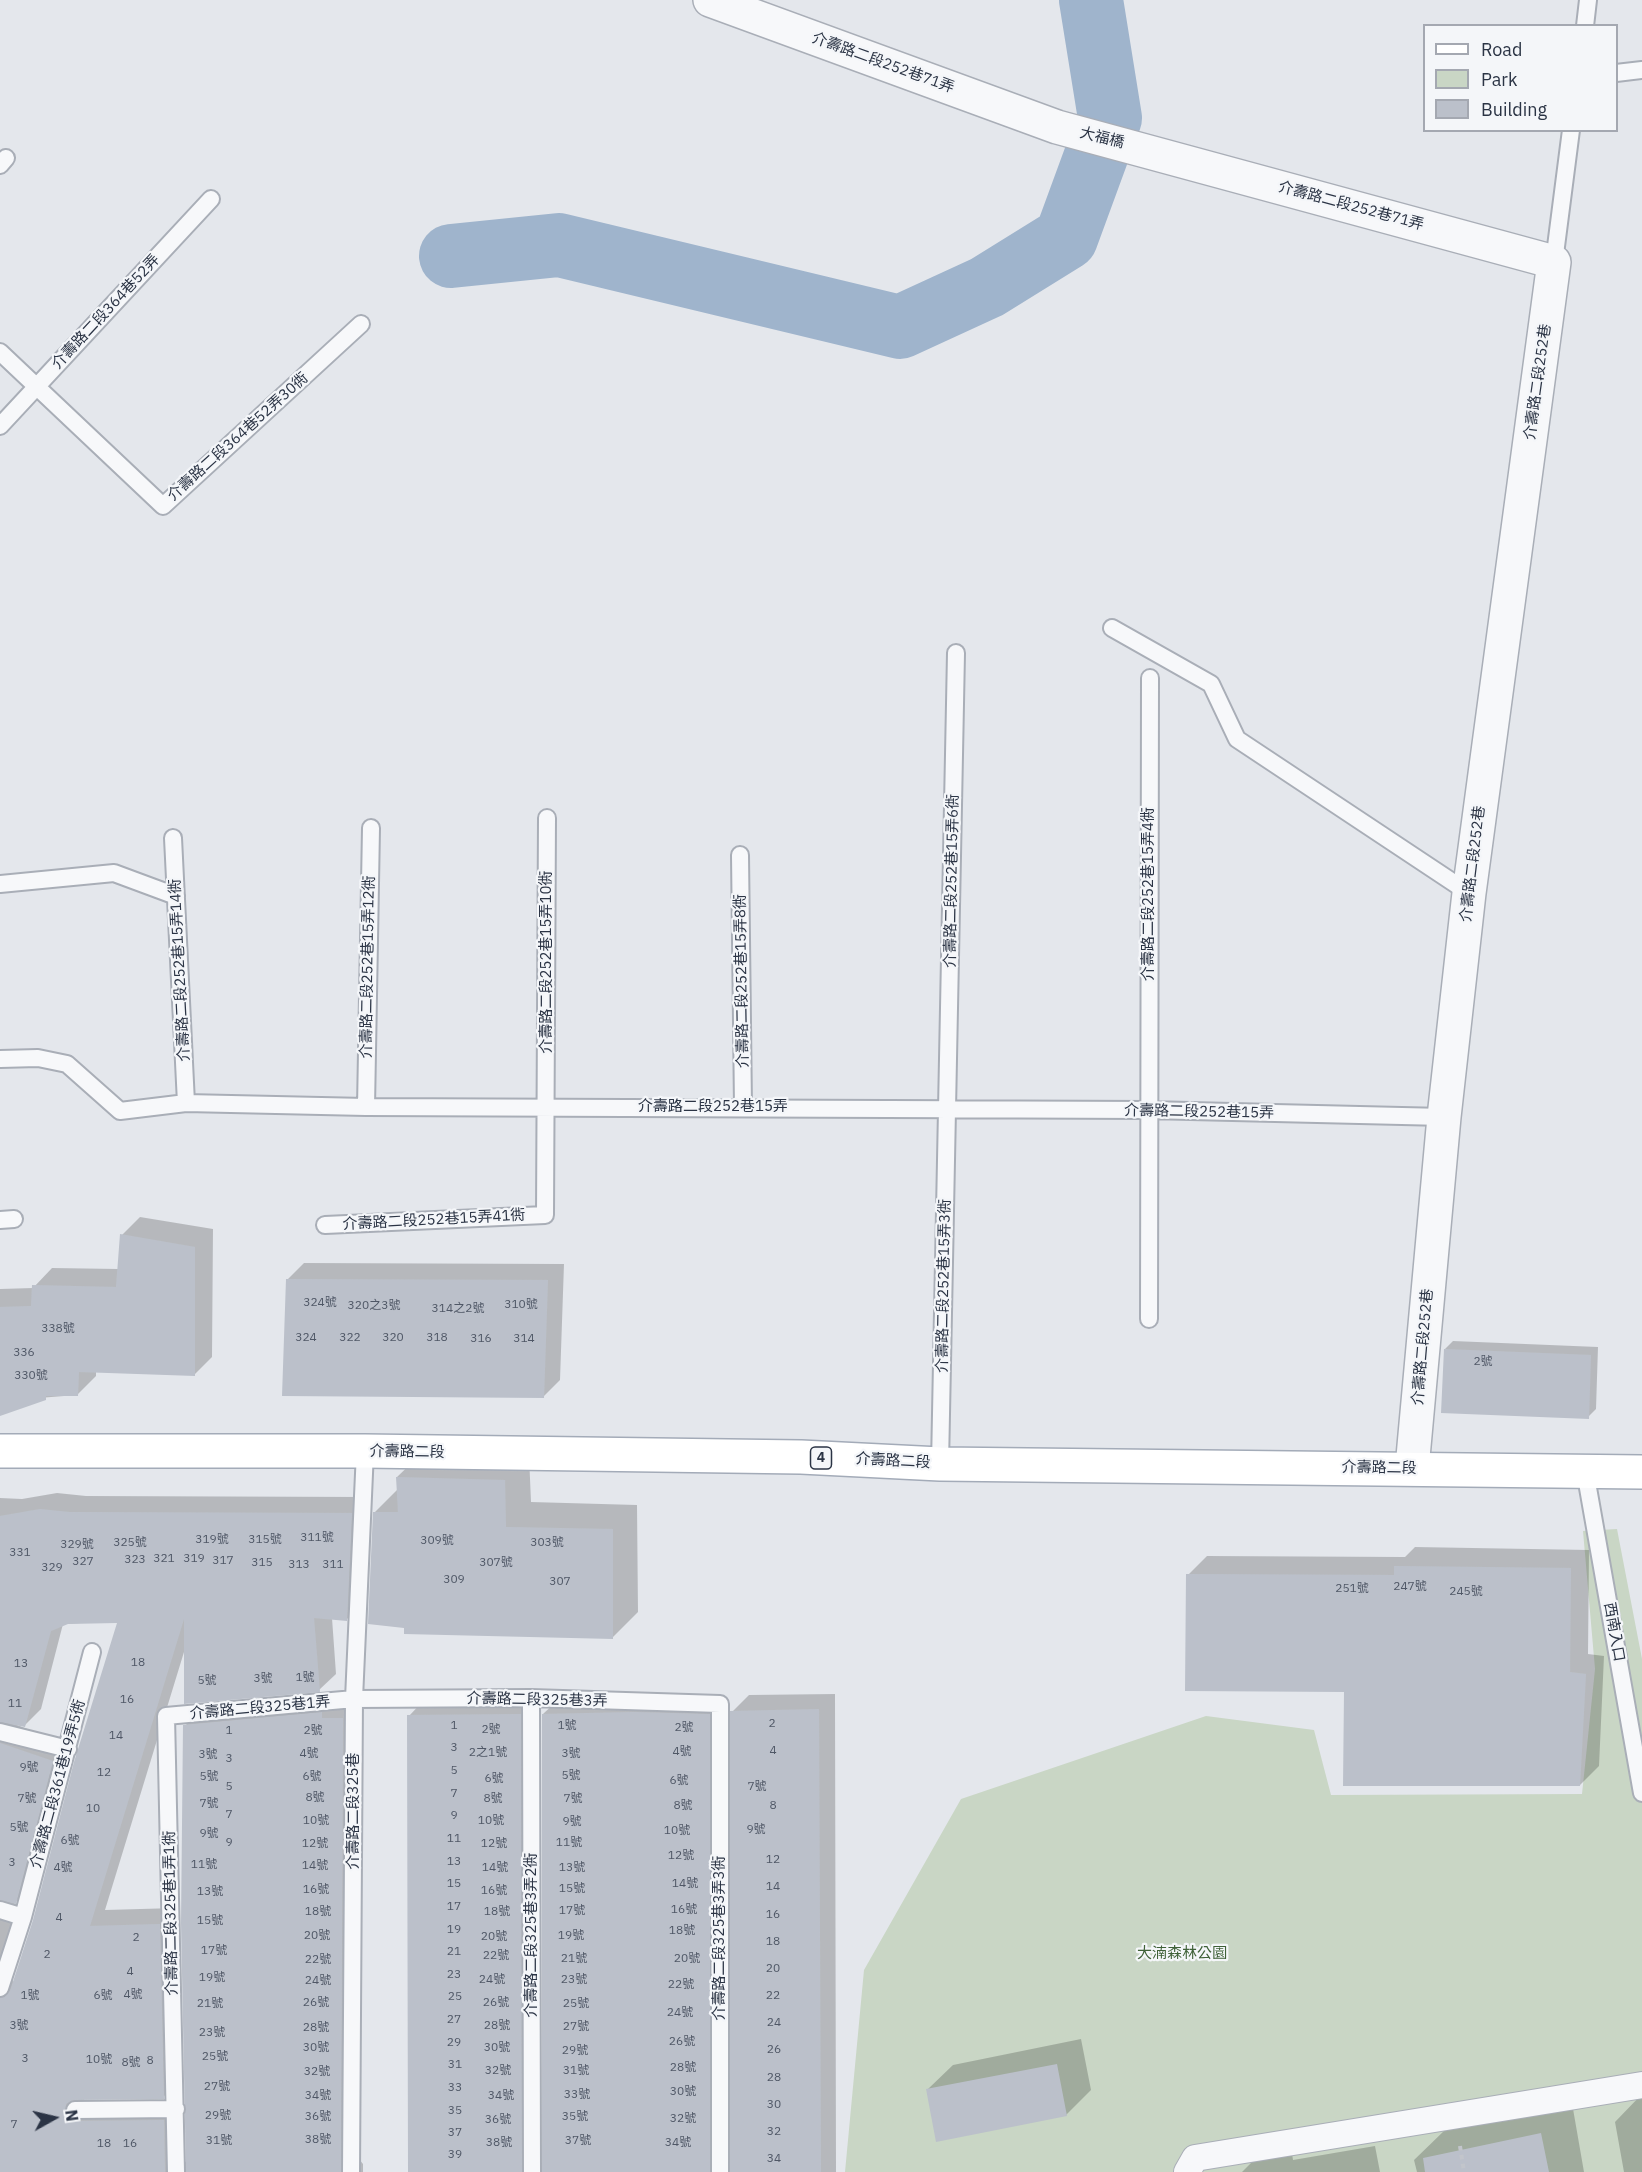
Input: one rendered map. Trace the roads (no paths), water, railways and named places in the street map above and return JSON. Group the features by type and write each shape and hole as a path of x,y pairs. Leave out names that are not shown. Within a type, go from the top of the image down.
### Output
{"main road":[{"name":"介壽路二段","path":"0,1451 365,1451 801,1457 940,1464 1642,1472"}],"street":[{"name":"介壽路二段252巷71弄","path":"710,0 1057,127"},
{"name":"大福橋","path":"1057,127 1147,150"},
{"name":"介壽路二段252巷71弄","path":"1147,150 1554,262"},
{"name":"介壽路二段252巷","path":"1412,1468 1444,1118 1469,892 1554,262"},
{"path":"1187,2172 1195,2158 1642,2085"}],"lane":[{"path":"1585,24 1588,0"},
{"path":"1618,73 1642,70"},
{"path":"1554,262 1571,132"},
{"name":"介壽路二段364巷52弄","path":"0,426 212,198"},
{"name":"介壽路二段364巷52弄30衖","path":"38,386 163,506 361,324"},
{"path":"0,352 38,386"},
{"path":"1112,628 1211,684 1237,739 1469,892"},
{"name":"介壽路二段252巷15弄6衖","path":"949,1108 956,653"},
{"name":"介壽路二段252巷15弄4衖","path":"1149,1319 1150,678"},
{"name":"介壽路二段252巷15弄10衖","path":"546,1107 547,818"},
{"name":"介壽路二段252巷15弄12衖","path":"366,1107 371,828"},
{"name":"介壽路二段252巷15弄14衖","path":"173,838 186,1103"},
{"name":"介壽路二段252巷15弄8衖","path":"740,855 743,1107"},
{"path":"0,884 114,873 176,896"},
{"name":"介壽路二段252巷15弄","path":"0,1059 38,1058 67,1064 120,1111 186,1103 366,1107 1148,1110 1444,1118"},
{"name":"介壽路二段252巷15弄41衖","path":"325,1226 545,1215 546,1107"},
{"name":"介壽路二段252巷15弄3衖","path":"940,1464 949,1108"},
{"name":"介壽路二段325巷","path":"351,2172 354,1699 365,1451"},
{"name":"西南入口","path":"1585,1471 1642,1793"},
{"name":"介壽路二段361巷19弄5衖","path":"0,1988 23,1917 92,1652"},
{"name":"介壽路二段325巷3弄","path":"354,1699 531,1698 720,1704"},
{"name":"介壽路二段325巷3弄2衖","path":"531,1698 532,2172"},
{"name":"介壽路二段325巷1弄","path":"166,1716 354,1699"},
{"name":"介壽路二段325巷3弄3衖","path":"720,1704 720,2172"},
{"name":"介壽路二段325巷1弄1衖","path":"166,1716 176,2172"},
{"path":"0,1732 68,1749"},
{"path":"0,1910 23,1917"},
{"path":"75,2110 176,2109"}],"waterway":[{"path":"451,256 559,245 900,327 987,287 1066,238 1110,118 1091,0"}],"park label":[{"name":"大湳森林公園","path":"1182,1954"}]}
